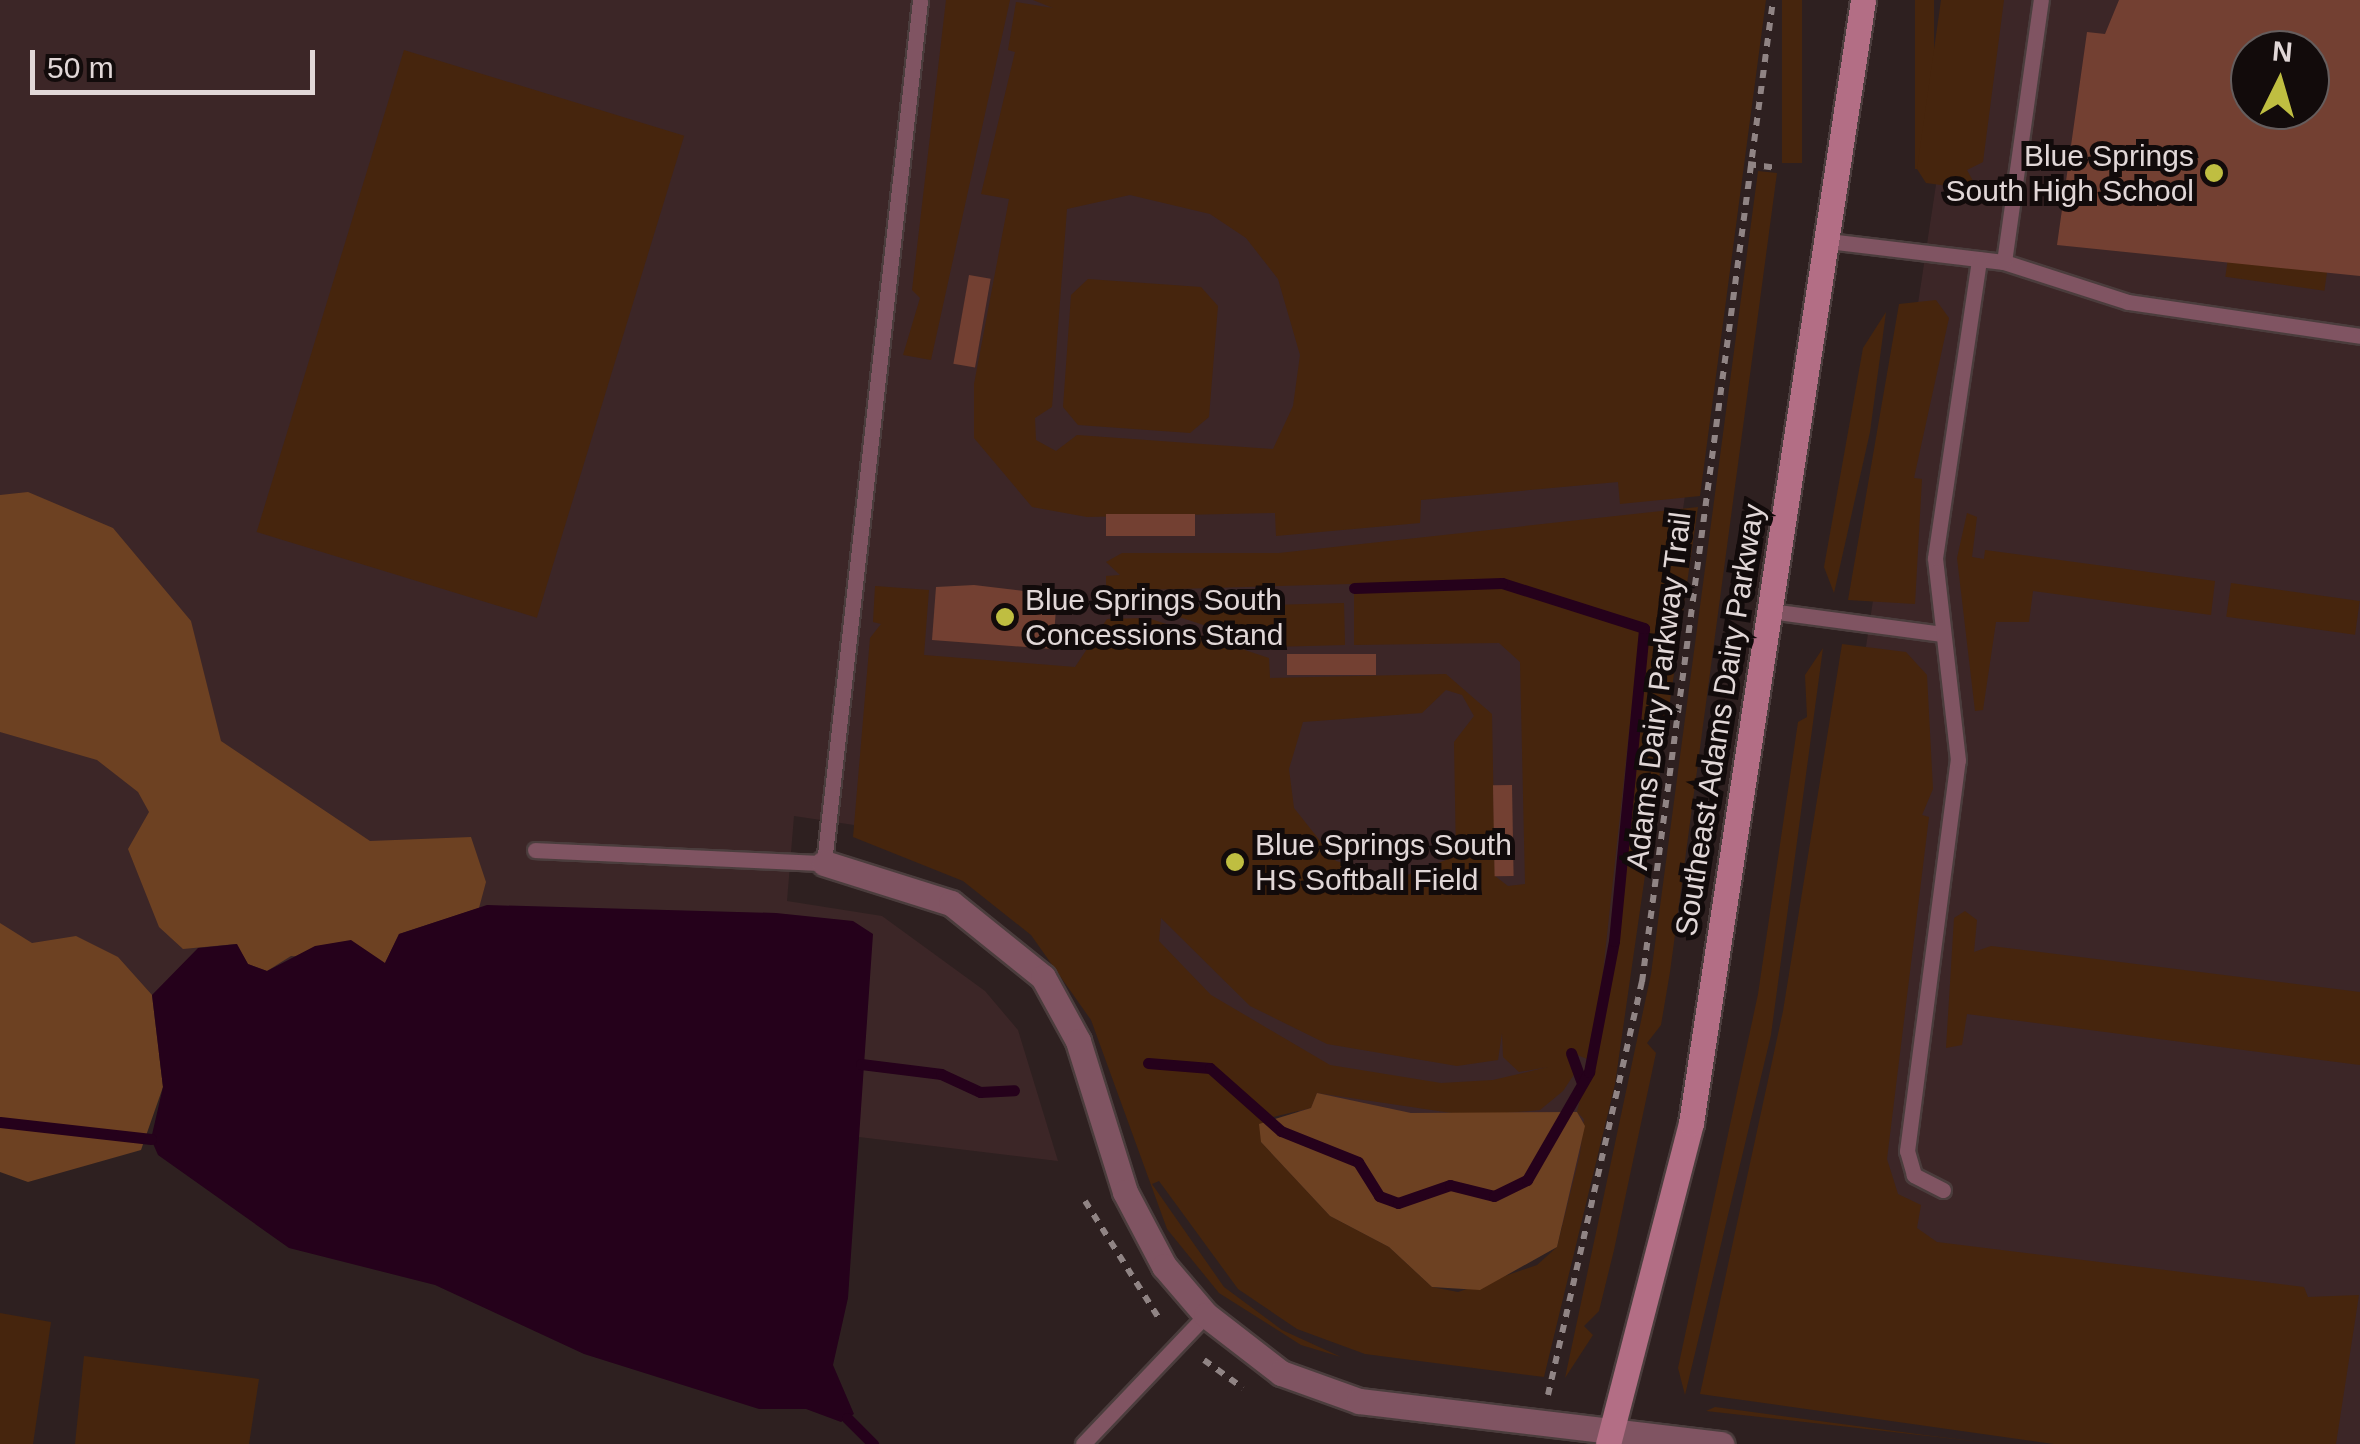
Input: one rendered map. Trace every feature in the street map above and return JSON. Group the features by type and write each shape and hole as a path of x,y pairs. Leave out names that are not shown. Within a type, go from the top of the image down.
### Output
{"main road":[{"name":"Southeast Adams Dairy Parkway","path":"1610,1437 1691,1123 1863,0"}],"street":[{"path":"824,863 952,903 1043,977 1078,1041 1125,1192 1164,1266 1206,1315 1281,1373 1360,1401 1610,1437 1721,1444"}],"lane":[{"path":"535,850 824,863 920,0"},
{"path":"2004,262 2040,0"},
{"path":"1828,241 2004,262 2128,302 2360,336"},
{"path":"1943,1190 1914,1175 1907,1151 1958,760 1942,634 1937,535 1978,259"},
{"path":"1770,611 1942,634"},
{"path":"1083,1444 1206,1315"}],"path":[{"name":"Adams Dairy Parkway Trail","path":"1552,1382 1642,982 1702,501 1773,0"},
{"path":"1748,164 1777,168"},
{"path":"1084,1201 1158,1317"}],"shaded area":[{"path":"0,0 1757,0 1578,1232 1112,1031 1021,903 894,831 794,816 787,901 882,916 985,991 1018,1030 1058,1161 0,1033"},
{"path":"946,0 1010,0 931,360 903,355 920,298 912,290"},
{"path":"1033,0 1766,0 1700,496 1620,504 1618,482 1421,500 1420,523 1276,536 1275,513 1087,517 1032,507 974,438 974,384 1009,199 981,194 1015,52 1008,50 1016,2 1053,8","holes":["1130,195 1210,214 1246,238 1278,279 1300,355 1293,406 1273,449 1077,435 1056,451 1036,440 1035,418 1052,407 1067,209"]},
{"path":"1782,0 1802,0 1802,163 1782,163"},
{"path":"1915,0 1934,0 1934,169 1915,169"},
{"path":"1941,0 2004,0 1983,162 1967,170 1978,190 1926,183 1917,169"},
{"path":"1964,0 2360,0 2360,1444 2112,1444 1772,1267"},
{"path":"404,50 684,136 537,618 257,532"},
{"path":"1758,171 1777,173 1670,972 1661,1025 1647,1043 1656,1053 1614,1250 1599,1311 1584,1326 1593,1335 1565,1378 1651,974"},
{"path":"2228,258 2327,272 2324,291 2225,277"},
{"path":"1088,279 1201,287 1218,306 1209,417 1190,433 1078,425 1063,407 1071,295"},
{"path":"1936,300 1949,318 1914,478 1922,479 1915,604 1848,600 1899,304"},
{"path":"1886,312 1870,432 1834,593 1824,567 1863,348"},
{"path":"28,492 113,528 191,621 221,741 370,841 471,837 486,882 479,908 399,934 385,963 291,956 267,971 248,964 236,944 183,949 159,927 128,849 149,812 138,792 97,760 0,732 0,495"},
{"path":"1698,507 1615,1084 1544,1377 1365,1354 1297,1329 1238,1289 1159,1181 1152,1184 1224,1287 1282,1330 1341,1357 1301,1345 1219,1293 1167,1229 1091,1020 1031,935 963,881 853,837 870,638 881,624 873,622 875,586 929,590 924,655 1075,667 1107,619 1148,618 1269,658 1270,678 1446,674 1492,714 1495,876 1508,886 1525,884 1520,662 1499,643 1354,645 1354,591 1501,586 1640,631 1602,981 1587,1059 1568,1051 1577,1070 1563,1091 1540,1110 1472,1116 1317,1093 1311,1108 1273,1117 1261,1142 1330,1216 1389,1247 1432,1287 1458,1292 1537,1265 1557,1247 1580,1154 1584,1119 1577,1112 1617,954 1649,626 1494,580 1106,591 1106,576 1120,575 1106,562 1122,553 1279,553","holes":["1446,690 1462,695 1474,716 1454,742 1456,856 1400,878 1336,861 1294,808 1289,769 1303,722 1422,713","1161,918 1250,1006 1327,1044 1457,1066 1498,1060 1502,1033 1503,1057 1519,1072 1548,1067 1493,1080 1441,1083 1330,1065 1211,995 1159,941"]},
{"path":"1967,513 1977,517 1972,557 1984,559 1985,550 2215,581 2211,615 2033,591 2029,622 1996,622 1983,710 1975,711 1957,558"},
{"path":"2231,583 2360,601 2355,635 2226,617"},
{"path":"1344,603 1345,645 1270,647 1152,608"},
{"path":"1842,644 1906,652 1927,675 1933,789 1922,815 1929,817 1887,1159 1898,1194 1921,1205 1917,1228 1937,1242 2304,1287 2308,1297 2359,1295 2336,1444 2054,1444 1700,1394 1783,1011"},
{"path":"1823,648 1771,1035 1685,1395 1678,1368 1758,994 1798,722 1807,717 1805,675"},
{"path":"487,905 776,913 853,921 873,934 848,1298 833,1365 854,1414 841,1422 806,1409 759,1409 584,1354 435,1285 289,1248 158,1155 151,1139 163,1087 152,995 198,948 237,944 248,964 267,971 315,946 351,940 385,963 399,934"},
{"path":"1965,911 1977,920 1974,952 1991,946 2360,992 2360,1065 1967,1014 1962,1045 1946,1048 1954,918"},
{"path":"0,923 32,943 76,936 118,957 152,995 163,1087 141,1150 28,1182 0,1172"},
{"path":"1317,1093 1411,1113 1577,1112 1585,1126 1557,1247 1480,1290 1432,1287 1389,1247 1330,1216 1261,1142 1259,1124 1311,1108"},
{"path":"0,1313 51,1322 33,1444 0,1444"},
{"path":"84,1356 259,1379 249,1444 75,1444"},
{"path":"1715,1407 1932,1436 1999,1444 1706,1411"}],"building":[{"name":"Blue Springs South High School","path":"2119,0 2360,0 2360,276 2057,245 2087,32 2105,34"},
{"path":"969,275 991,279 975,367 953,364"},
{"path":"1106,514 1195,514 1195,536 1106,536"},
{"path":"974,585 1057,595 1053,649 932,640 936,587"},
{"path":"1287,654 1376,654 1376,675 1287,675"},
{"path":"1493,785 1512,785 1514,876 1495,876"}],"waterway":[{"path":"1148,1063 1210,1068 1281,1131 1358,1162 1379,1196 1398,1203 1450,1185 1494,1196 1527,1180 1589,1072 1614,941 1644,628 1502,583 1354,588"},
{"path":"1571,1053 1581,1081"},
{"path":"861,1064 941,1074 980,1092 1014,1090"},
{"path":"0,1122 151,1139"},
{"path":"847,1418 873,1444"}],"place":[{"name":"Blue Springs South High School","path":"2214,173"},
{"name":"Blue Springs South Concessions Stand","path":"1005,617"},
{"name":"Blue Springs South HS Softball Field","path":"1235,862"}]}
